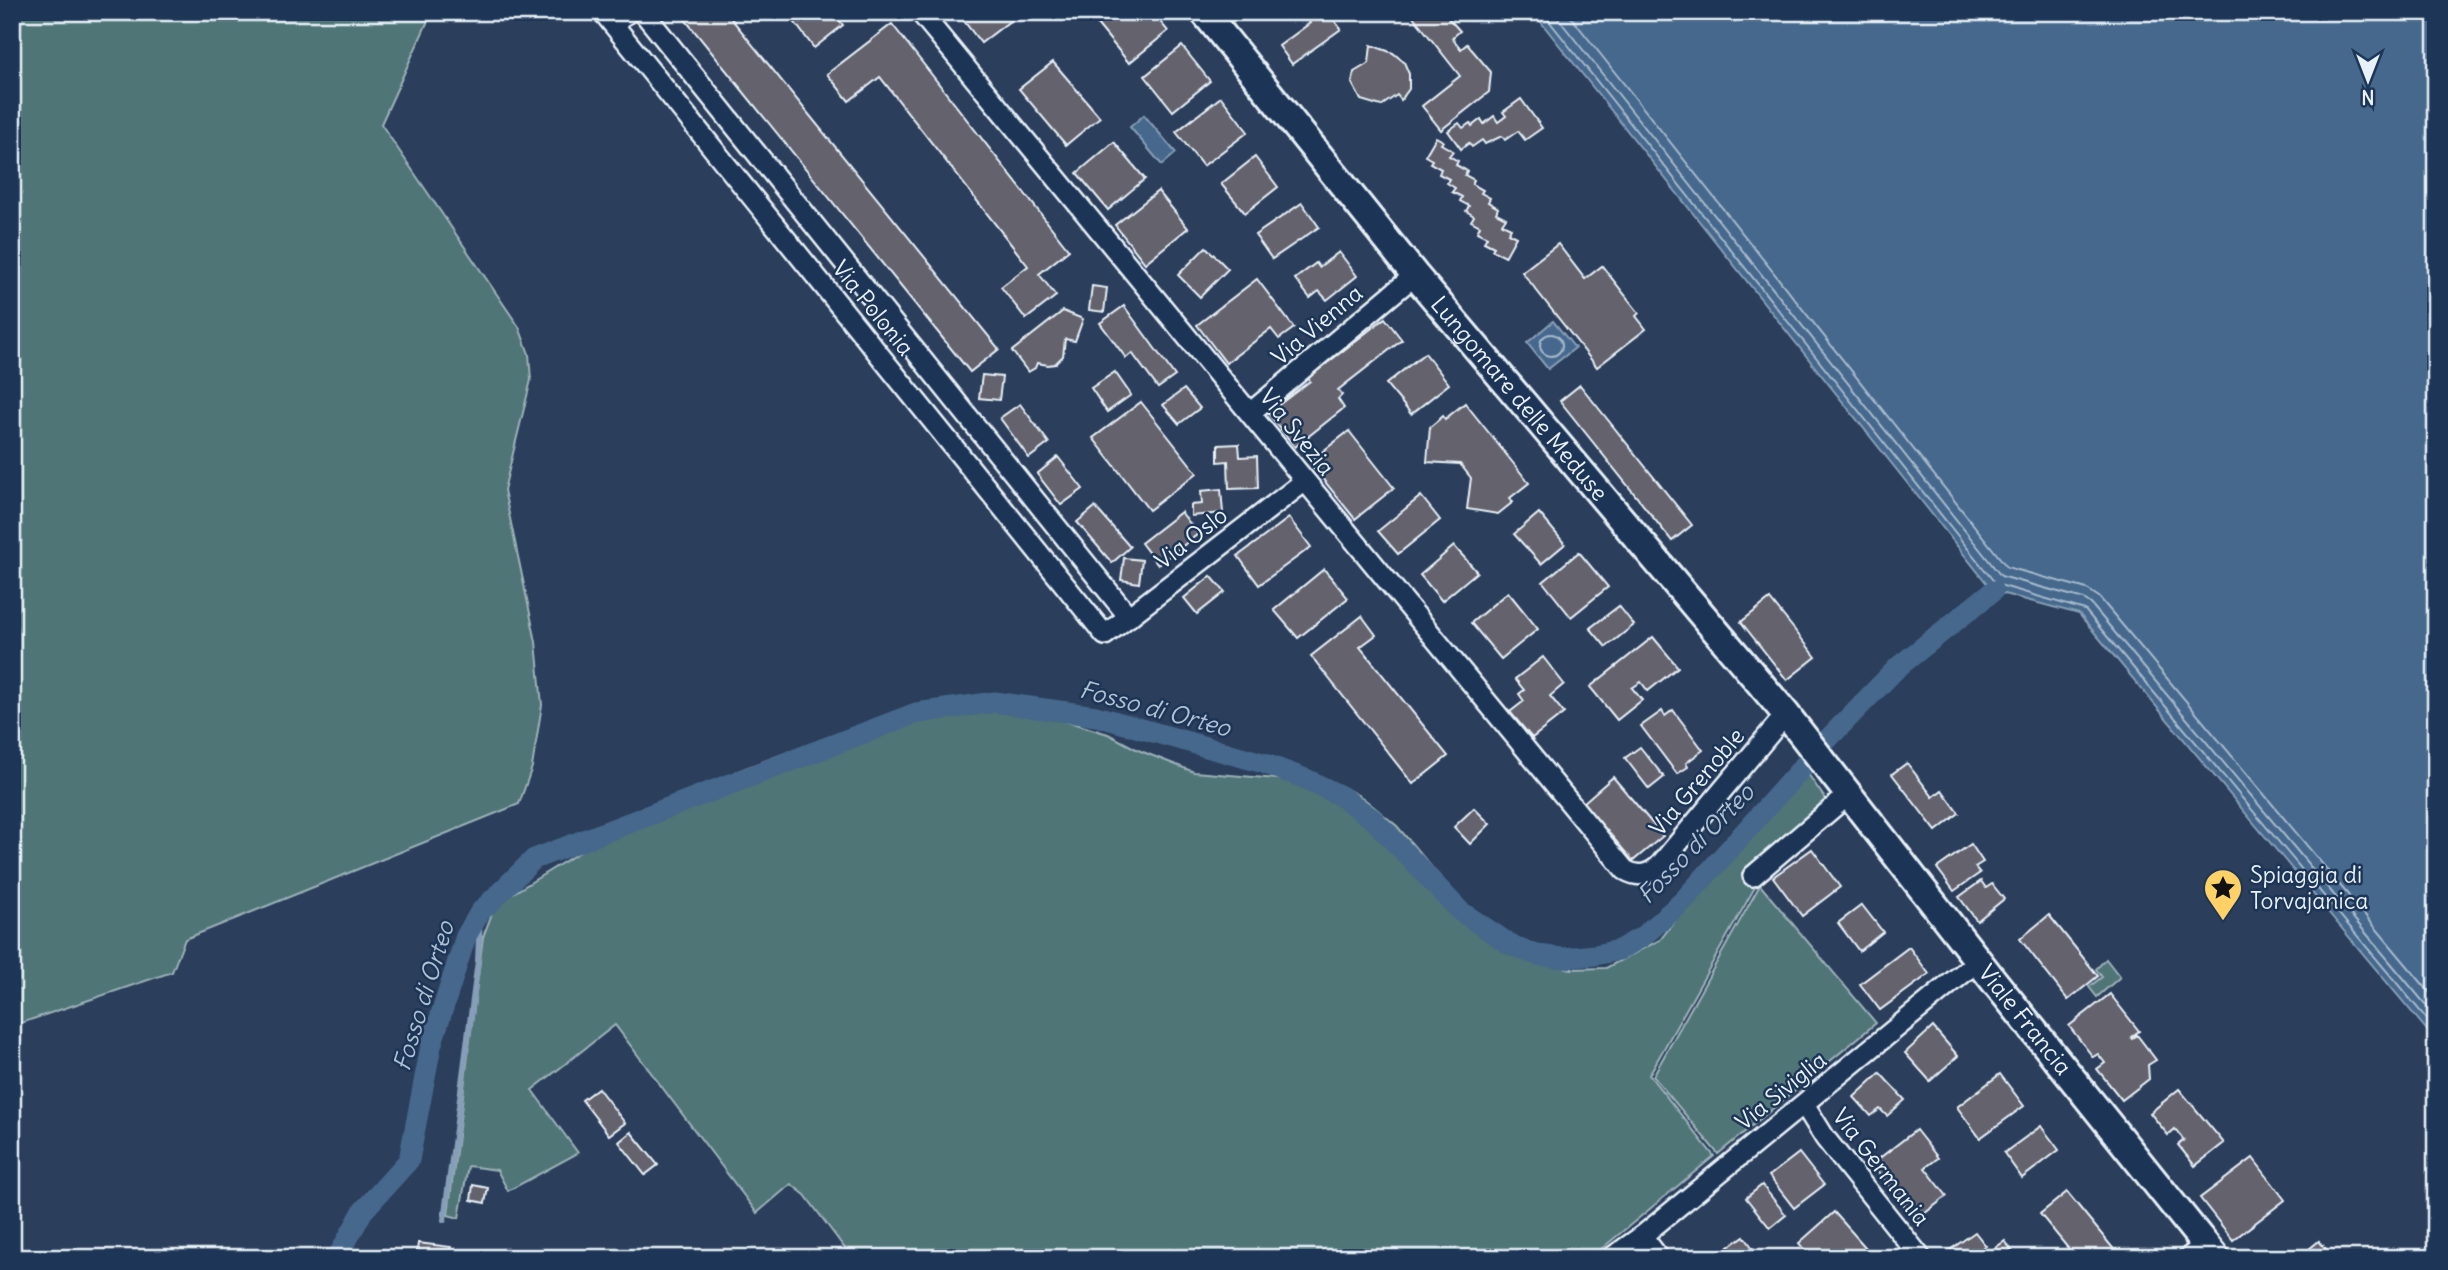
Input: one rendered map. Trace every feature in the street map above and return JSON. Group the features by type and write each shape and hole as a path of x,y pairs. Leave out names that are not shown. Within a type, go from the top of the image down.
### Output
{"main road":[{"name":"Lungomare delle Meduse","path":"1204,12 1415,275 1790,718 1843,788"},
{"name":"Viale Francia","path":"1843,788 1979,960 2203,1253"}],"street":[{"name":"Via Polonia","path":"643,12 1129,617"},
{"name":"Via Svezia","path":"920,12 1622,867 1628,872 1641,875"},
{"name":"Via Polonia","path":"615,16 1105,635"},
{"name":"Via Vienna","path":"1250,413 1415,275"},
{"name":"Via Oslo","path":"1105,635 1305,481"},
{"name":"Via Grenoble","path":"1641,875 1659,866 1790,718"},
{"path":"1754,876 1843,788"},
{"name":"Via Siviglia","path":"1611,1258 1642,1236 1979,960"},
{"name":"Via Germania","path":"1804,1104 1825,1138 1921,1258"},
{"path":"1642,1236 1659,1258"}],"green space":[{"path":"12,12 432,12 381,124 519,327 529,354 531,380 504,490 536,642 542,705 532,767 519,804 185,939 172,972 12,1026"},
{"path":"979,710 1034,713 1072,723 1108,734 1138,750 1194,772 1326,783 1345,788 1363,798 1397,826 1472,915 1501,940 1543,964 1572,969 1606,968 1660,940 1711,875 1806,771 1830,806 1759,880 1649,1075 1714,1156 1600,1250 1583,1258 852,1258 805,1195 791,1184 757,1213 615,1025 532,1090 578,1153 508,1191 497,1170 468,1166 459,1218 448,1215 483,937 493,911 504,899 596,842 638,824 679,795 748,767 788,752 864,737 922,717"},
{"path":"1760,885 1876,1023 1718,1154 1653,1076"},
{"path":"2106,959 2120,977 2097,997 2089,987 2102,977 2096,969"}],"water":[{"path":"1533,12 2436,12 2436,1041 2079,614 1993,591"},
{"path":"1144,115 1176,153 1162,165 1130,127"},
{"path":"1553,321 1575,348 1548,369 1527,343"}],"building":[{"path":"679,12 726,12 999,349 970,372"},
{"path":"787,12 841,12 836,16 843,25 814,48"},
{"path":"957,12 1011,12 1015,17 981,43"},
{"path":"1111,12 1152,12 1168,31 1129,63 1097,24"},
{"path":"1302,12 1336,12 1331,16 1341,29 1292,64 1279,46 1310,23"},
{"path":"1416,12 1443,12 1460,31 1452,38 1461,49 1467,44 1491,72 1489,92 1441,130 1422,106 1460,76 1412,15"},
{"path":"892,24 1069,250 1039,274 1056,296 1026,319 1001,287 1028,266 880,77 849,101 827,74"},
{"path":"1371,45 1393,53 1404,62 1409,74 1409,89 1401,100 1397,95 1381,106 1361,100 1352,83 1354,72 1369,63"},
{"path":"1182,46 1210,81 1173,111 1145,76"},
{"path":"1053,62 1100,117 1066,145 1019,89"},
{"path":"1221,97 1248,132 1203,166 1176,132"},
{"path":"1521,99 1542,128 1525,140 1518,131 1505,140 1502,136 1485,144 1482,140 1472,147 1469,143 1461,149 1448,131 1459,123 1463,128 1470,123 1472,126 1481,119 1484,124 1494,116 1498,122 1506,116 1503,112"},
{"path":"1436,137 1443,141 1441,144 1453,151 1449,156 1458,161 1456,165 1467,171 1465,175 1474,180 1472,184 1483,190 1481,193 1490,198 1488,202 1498,208 1496,213 1506,218 1502,224 1511,228 1508,233 1516,237 1505,257 1484,242 1487,237 1477,232 1480,226 1471,221 1474,216 1466,211 1469,206 1460,201 1462,197 1452,192 1455,188 1447,183 1449,179 1439,174 1441,169 1430,163 1432,160 1425,156"},
{"path":"1114,142 1145,179 1108,210 1077,173"},
{"path":"1255,157 1278,187 1245,213 1221,184"},
{"path":"1158,191 1188,228 1145,263 1115,225"},
{"path":"1302,203 1319,227 1272,259 1255,235"},
{"path":"1558,244 1585,279 1602,266 1639,313 1636,316 1646,329 1597,367 1522,272"},
{"path":"1206,247 1228,269 1200,297 1178,275"},
{"path":"1339,252 1357,276 1327,300 1319,291 1310,298 1295,279 1316,263 1319,267"},
{"path":"1257,279 1294,328 1279,339 1271,329 1226,363 1197,325"},
{"path":"1092,286 1107,288 1104,312 1089,310"},
{"path":"1124,306 1175,376 1158,388 1132,353 1126,358 1100,323"},
{"path":"1063,311 1083,319 1075,341 1065,339 1063,356 1055,364 1037,363 1035,368 1028,372 1012,351"},
{"path":"1385,318 1402,340 1338,390 1342,395 1338,399 1344,408 1295,447 1268,413"},
{"path":"1425,353 1449,384 1411,414 1386,384"},
{"path":"1115,372 1131,395 1107,412 1091,388"},
{"path":"982,375 1002,377 999,400 979,398"},
{"path":"1580,385 1692,525 1672,541 1560,401"},
{"path":"1184,389 1200,408 1179,424 1163,405"},
{"path":"1141,402 1197,473 1149,510 1093,438"},
{"path":"1465,403 1529,483 1510,498 1513,502 1498,514 1467,509 1471,478 1460,464 1427,462 1430,427"},
{"path":"1020,404 1049,443 1029,458 1000,418"},
{"path":"1349,431 1394,488 1355,519 1309,462"},
{"path":"1239,444 1240,457 1257,456 1258,488 1229,489 1228,461 1218,462 1218,445"},
{"path":"1058,457 1083,489 1061,505 1037,474"},
{"path":"1221,489 1223,513 1191,516 1191,505 1202,504 1201,491"},
{"path":"1421,496 1440,520 1398,554 1378,531"},
{"path":"1095,507 1130,547 1112,563 1077,522"},
{"path":"1181,512 1198,534 1158,565 1141,543"},
{"path":"1539,513 1565,544 1541,564 1514,534"},
{"path":"1289,518 1311,547 1259,585 1238,556"},
{"path":"1454,546 1477,572 1442,601 1420,575"},
{"path":"1579,552 1608,587 1571,617 1543,582"},
{"path":"1124,558 1142,560 1139,583 1121,580"},
{"path":"1324,569 1348,598 1298,638 1274,610"},
{"path":"1211,576 1225,592 1197,614 1184,598"},
{"path":"1508,592 1538,629 1501,659 1471,623"},
{"path":"1770,599 1816,657 1787,680 1741,622"},
{"path":"1619,606 1634,625 1606,647 1590,628"},
{"path":"1362,616 1376,635 1360,647 1448,756 1413,784 1311,656"},
{"path":"1653,637 1678,667 1648,691 1641,682 1632,688 1642,700 1617,720 1590,687"},
{"path":"1543,657 1564,684 1550,696 1564,713 1532,738 1510,712 1524,701 1519,694 1524,690 1515,679"},
{"path":"1673,710 1703,750 1686,763 1688,767 1677,774 1641,726 1662,711 1665,716"},
{"path":"1640,747 1664,777 1649,789 1625,758"},
{"path":"1907,763 1933,797 1942,790 1959,813 1936,831 1892,774"},
{"path":"1613,777 1663,836 1633,861 1583,803"},
{"path":"1474,808 1490,824 1470,844 1454,827"},
{"path":"1971,844 1983,862 1975,867 1980,873 1954,891 1937,868"},
{"path":"1812,849 1840,887 1802,916 1773,877"},
{"path":"1981,881 1986,888 1992,884 2004,899 1977,921 1959,897"},
{"path":"1862,905 1883,932 1859,951 1838,923"},
{"path":"2049,915 2098,976 2068,1000 2020,939"},
{"path":"1909,947 1929,974 1880,1010 1860,984"},
{"path":"2110,994 2139,1031 2132,1039 2137,1035 2156,1060 2148,1065 2149,1079 2122,1100 2097,1069 2105,1063 2098,1054 2093,1057 2069,1026"},
{"path":"1933,1027 1958,1056 1930,1081 1905,1053"},
{"path":"1880,1073 1905,1100 1887,1116 1880,1109 1871,1116 1854,1097"},
{"path":"2000,1074 2024,1106 1980,1138 1957,1107"},
{"path":"598,1088 625,1123 609,1135 582,1100"},
{"path":"2179,1089 2224,1143 2195,1166 2178,1145 2184,1140 2175,1129 2168,1135 2150,1113"},
{"path":"2041,1126 2059,1150 2022,1178 2004,1153"},
{"path":"1916,1130 1938,1158 1925,1168 1947,1196 1916,1220 1872,1164"},
{"path":"631,1132 658,1165 645,1175 619,1142"},
{"path":"1799,1153 1824,1185 1794,1208 1769,1176"},
{"path":"2253,1158 2285,1200 2233,1240 2200,1198"},
{"path":"473,1185 488,1188 485,1203 471,1200"},
{"path":"1762,1185 1786,1215 1770,1228 1746,1198"},
{"path":"2067,1192 2121,1258 2076,1258 2040,1214"},
{"path":"1834,1212 1875,1258 1811,1258 1799,1243"},
{"path":"1975,1232 1986,1246 1981,1249 1985,1255 2005,1241 2017,1258 1951,1258 1947,1252"},
{"path":"1744,1236 1760,1258 1714,1258"},
{"path":"2319,1241 2331,1255 2328,1258 2298,1258"},
{"path":"418,1243 451,1247 449,1258 416,1258"}],"waterway":[{"name":"Fosso di Orteo","path":"337,1258 363,1211 409,1160 431,1046 466,936 480,912 534,859 916,713 995,702 1096,716 1263,763 1306,779 1341,796 1374,820 1460,911 1511,945 1537,955 1563,958 1595,955 1619,950 1642,937 1683,901 1824,743 1898,667 1993,591"},
{"path":"444,1220 478,961 480,912"}],"place":[{"name":"Spiaggia di Torvajanica","path":"2223,922"}]}
